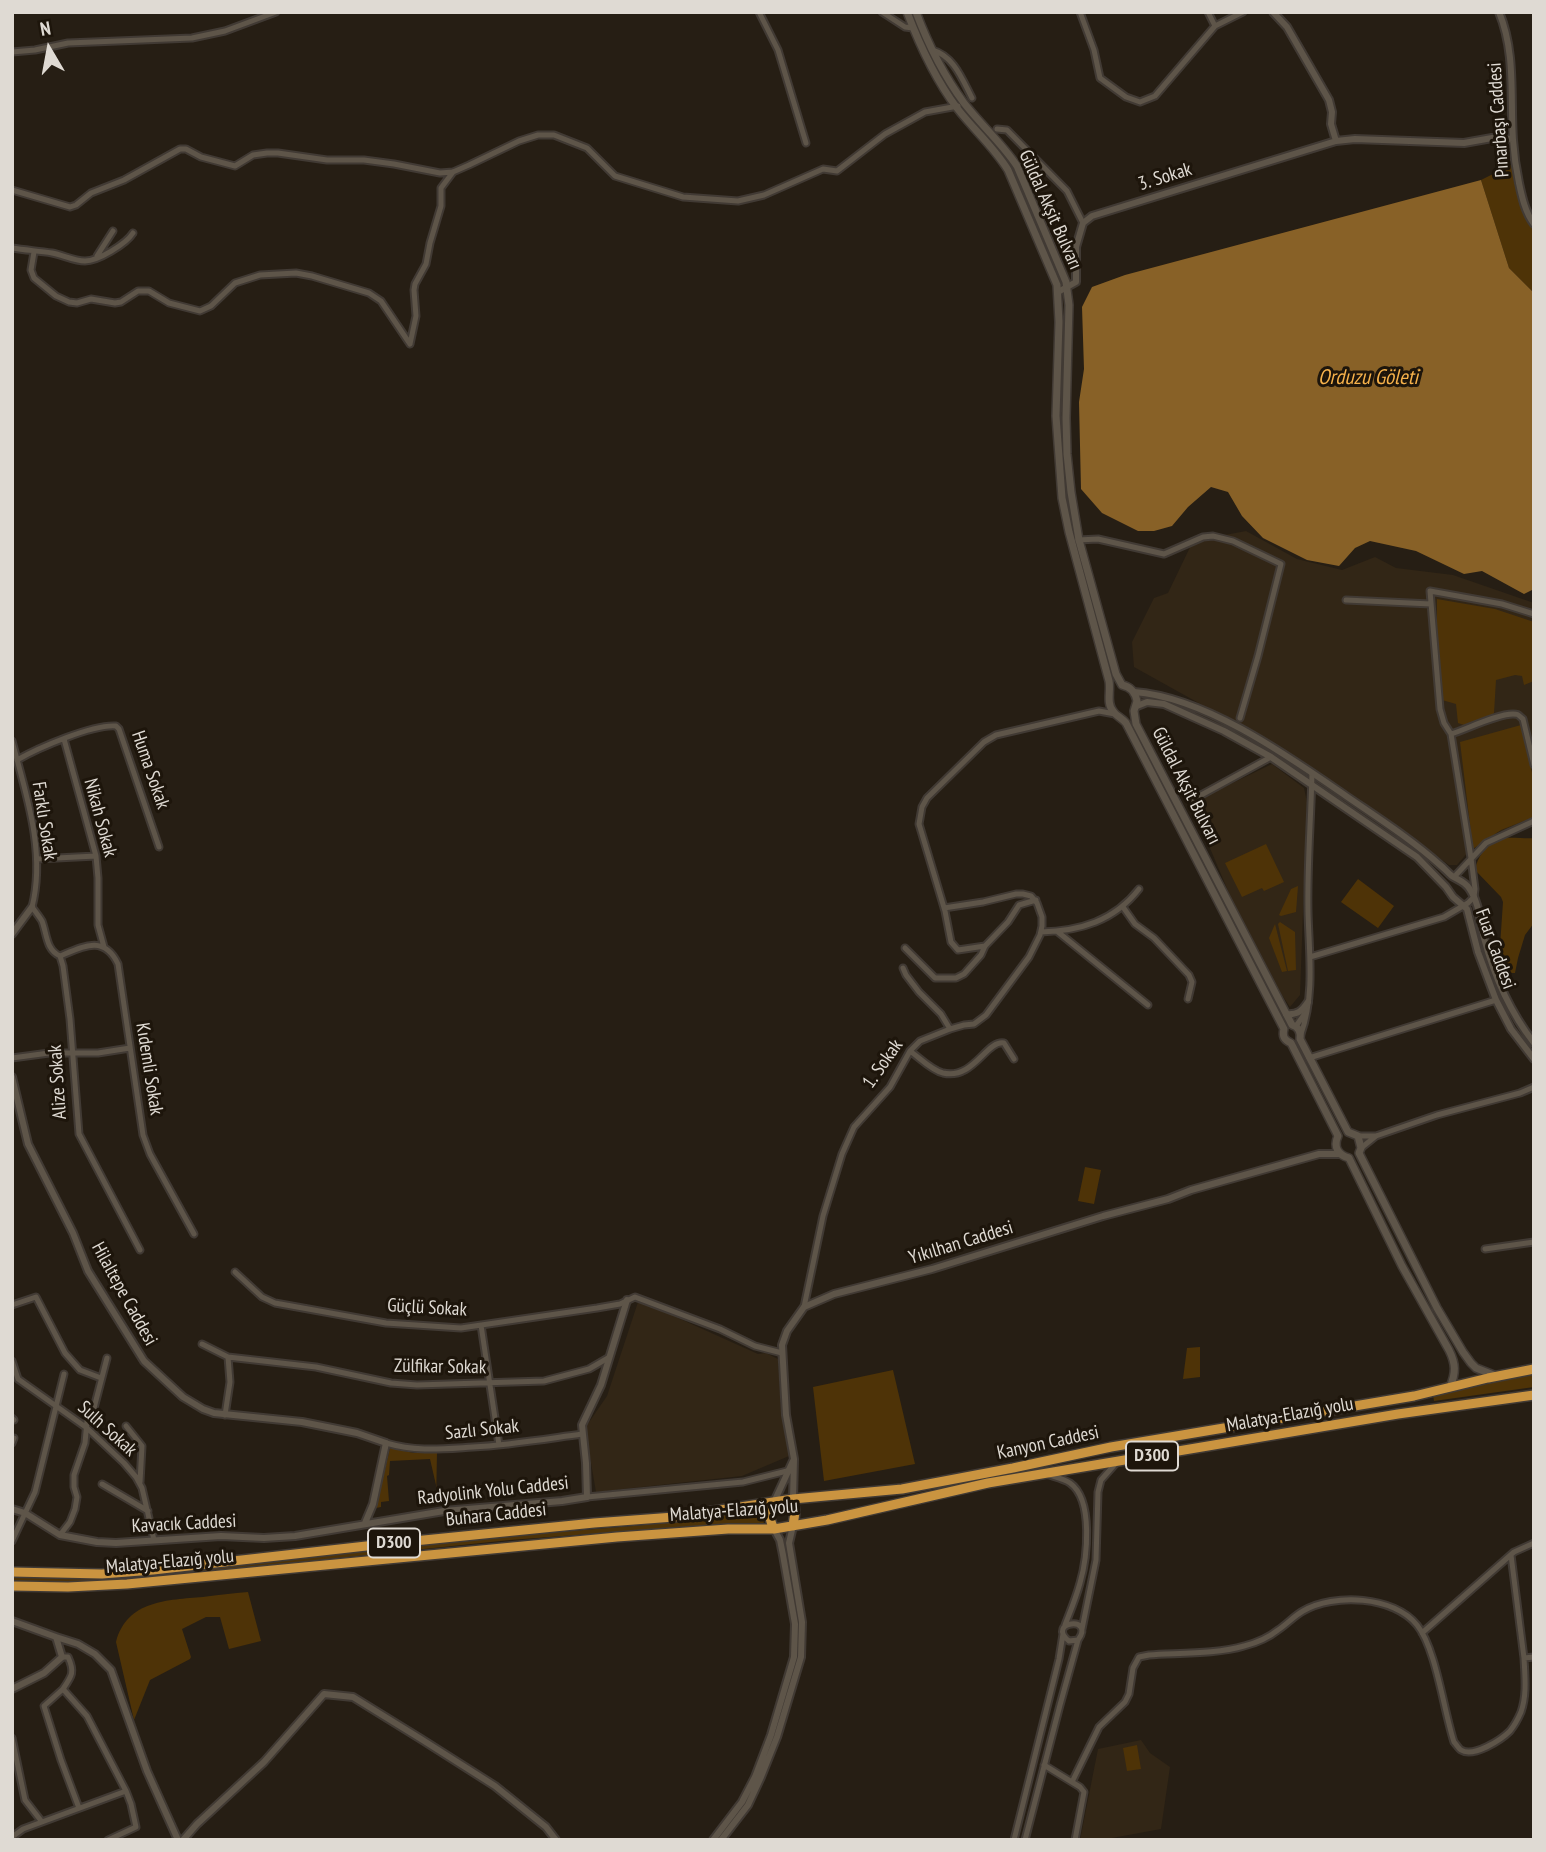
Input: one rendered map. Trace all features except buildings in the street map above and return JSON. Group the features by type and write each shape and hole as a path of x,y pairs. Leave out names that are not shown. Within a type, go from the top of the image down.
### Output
{"highway":[{"name":"Kanyon Caddesi","path":"774,1502 902,1489 1111,1447 1405,1397 1534,1368"},
{"name":"Malatya-Elazığ yolu","path":"12,1586 127,1584 617,1536 774,1529 827,1520 988,1483 1398,1414 1534,1395"},
{"path":"793,1499 793,1526"},
{"path":"774,1502 770,1511 774,1529"},
{"name":"Buhara Caddesi","path":"12,1572 130,1572 674,1517 774,1502"}],"main road":[{"name":"Güldal Akşit Bulvarı","path":"907,12 929,64 1008,170 1052,271 1058,292 1056,389 1062,498 1116,674 1122,685"},
{"name":"Güldal Akşit Bulvarı","path":"916,12 960,105 1009,153 1017,166 1067,288 1067,454 1075,541 1110,694 1110,705 1126,723 1291,1027 1300,1036 1348,1132"},
{"path":"1122,685 1134,692"},
{"name":"Güldal Akşit Bulvarı","path":"1134,692 1138,701 1136,724 1291,1027"},
{"name":"Güldal Akşit Bulvarı","path":"1291,1027 1283,1034 1284,1039 1291,1043 1337,1140 1340,1154"},
{"path":"1348,1132 1358,1136 1360,1150 1437,1308 1462,1352 1476,1368 1496,1376"},
{"path":"1340,1154 1349,1158 1402,1266 1453,1359 1455,1374 1450,1387"}],"street":[{"path":"12,52 68,43 192,38 225,31 276,12"},
{"path":"759,12 778,50 806,143"},
{"path":"882,12 905,27 913,28"},
{"path":"1080,12 1094,50 1100,78 1126,97 1140,102 1155,96 1215,26 1243,12"},
{"path":"1208,12 1215,26"},
{"path":"1273,12 1287,27 1329,100 1336,141"},
{"name":"Pınarbaşı Caddesi","path":"1499,12 1507,35 1513,139 1523,201 1534,224"},
{"path":"932,50 947,56 972,98"},
{"path":"12,190 70,207 91,193 124,180 180,149 235,166 253,155 267,153 327,160 364,160 440,173 453,172 519,141 538,135 554,135 587,148 615,176 683,197 738,201 764,195 823,169 837,171 885,134 925,112 960,105"},
{"path":"997,129 1007,130 1068,191 1083,223 1076,247 1076,282 1058,292"},
{"name":"3. Sokak","path":"1083,223 1092,216 1336,141 1355,139 1464,143 1492,138 1513,139"},
{"path":"34,252 31,270 34,278 56,296 76,303 91,299 115,303 138,291 149,291 169,303 200,311 211,306 235,283 260,275 296,273 312,276 369,293 381,301 410,344 416,316 415,284 426,264 441,206 441,188 453,172"},
{"path":"95,259 113,231"},
{"path":"12,248 87,261 128,241 133,233"},
{"path":"1075,541 1098,539 1164,554 1203,537 1213,536 1233,541 1281,564 1240,718"},
{"path":"1310,957 1450,914 1474,897 1471,858 1451,734 1440,709 1430,591 1502,604 1534,614"},
{"path":"1346,600 1431,604"},
{"path":"1099,711 1110,694 1122,685"},
{"path":"1134,692 1160,696 1194,707 1275,748 1420,846 1463,882 1477,903 1487,946 1503,992 1534,1043"},
{"name":"Fuar Caddesi","path":"1136,708 1147,702 1164,704 1224,731 1271,757 1417,857 1469,914 1478,952 1496,1000 1511,1029 1534,1059"},
{"path":"985,946 958,950 951,942 944,908 919,824 922,807 927,798 984,742 996,735 1099,711 1118,715 1136,708"},
{"path":"1451,734 1514,713 1522,719 1534,765"},
{"name":"Huma Sokak","path":"17,760 64,739 104,727 117,726 159,847"},
{"name":"Nikah Sokak","path":"64,739 96,856 98,925 104,947"},
{"name":"Farklı Sokak","path":"12,741 37,859 32,906"},
{"path":"1192,800 1271,757"},
{"path":"1291,1043 1300,1036 1308,1005 1312,773"},
{"path":"1446,887 1448,880 1486,843 1534,821"},
{"path":"37,859 96,856"},
{"path":"944,908 1016,894 1031,896 1036,900 1042,917 1041,932 1058,932 1083,927 1123,907 1139,889"},
{"path":"1450,914 1454,908 1453,897"},
{"path":"905,948 935,978 956,978 964,974 981,955 985,946 1008,922 1019,905 1036,900"},
{"path":"12,934 32,906"},
{"name":"Alize Sokak","path":"32,906 41,919 51,948 60,956 63,967 79,1134 140,1250"},
{"path":"1123,907 1135,924 1154,938 1189,975 1192,982 1188,999"},
{"name":"1. Sokak","path":"804,1307 823,1216 849,1134 890,1087 910,1051 920,1041 950,1029 974,1024 986,1015 1029,957 1041,932"},
{"path":"1058,932 1148,1005"},
{"path":"60,956 87,945 104,947"},
{"name":"Kıdemli Sokak","path":"104,947 115,958 121,973 146,1144 194,1234"},
{"path":"903,968 950,1029"},
{"path":"1309,1058 1496,1000"},
{"path":"1286,1014 1299,1013 1308,1005"},
{"path":"1291,1027 1308,1005"},
{"path":"910,1051 937,1071 948,1074 970,1068 998,1042 1004,1043 1014,1059"},
{"path":"12,1058 48,1053 98,1053 130,1048"},
{"name":"Hilaltepe Caddesi","path":"12,1077 32,1153 73,1233 88,1271 138,1354 151,1368 183,1397 203,1409 225,1415 302,1422 357,1433 386,1443"},
{"path":"1358,1136 1376,1136 1534,1087"},
{"path":"1337,1140 1348,1132"},
{"path":"1349,1158 1376,1136"},
{"name":"Yıkılhan Caddesi","path":"1319,1154 1337,1140"},
{"name":"Yıkılhan Caddesi","path":"804,1307 834,1294 932,1269 1191,1190 1319,1154 1340,1154"},
{"path":"1485,1249 1534,1242"},
{"name":"Güçlü Sokak","path":"235,1272 262,1297 280,1304 386,1323 461,1328 597,1308 627,1300"},
{"path":"12,1305 36,1297 65,1353 79,1370 101,1378"},
{"path":"627,1300 638,1297 720,1329 755,1346 782,1353"},
{"name":"Radyolink Yolu Caddesi","path":"365,1523 444,1511 587,1497 582,1425 601,1385 627,1300"},
{"path":"793,1499 794,1459 786,1415 782,1353 787,1331 804,1307"},
{"path":"481,1325 499,1445"},
{"name":"Zülfikar Sokak","path":"202,1344 228,1357 316,1367 401,1385 544,1381 589,1369 608,1358"},
{"path":"225,1415 230,1382 228,1357"},
{"path":"60,1535 70,1522 75,1509 74,1475 85,1443 87,1421 94,1408 107,1358"},
{"name":"Sulh Sokak","path":"12,1361 14,1376 87,1428 140,1482 155,1540"},
{"path":"12,1541 34,1492 64,1374"},
{"path":"127,1426 142,1446 140,1482"},
{"name":"Sazlı Sokak","path":"386,1443 425,1450 499,1445 582,1434"},
{"path":"365,1523 373,1504 386,1443"},
{"path":"1025,1840 1078,1640 1082,1635 1096,1560 1098,1492 1101,1479 1117,1462"},
{"path":"587,1497 743,1482 792,1469"},
{"path":"774,1502 792,1469"},
{"path":"1014,1840 1064,1630 1080,1582 1086,1543 1086,1514 1079,1494 1070,1483 1046,1474"},
{"path":"102,1484 148,1511"},
{"name":"Kavacık Caddesi","path":"12,1508 60,1535 97,1542 295,1536 365,1523"},
{"path":"721,1840 748,1805 761,1777 777,1737 802,1657 802,1622 789,1543 793,1526"},
{"path":"713,1840 742,1802 755,1777 771,1735 794,1657 795,1624 780,1540 774,1529"},
{"path":"295,1536 299,1553"},
{"path":"1422,1633 1511,1555 1534,1543"},
{"path":"1072,1782 1099,1727 1125,1702 1133,1668 1139,1657 1231,1650 1263,1639 1316,1605 1355,1600 1379,1602 1402,1612 1417,1625 1433,1663 1454,1742 1460,1750 1479,1750 1495,1743 1509,1732 1520,1716 1525,1697 1524,1658 1511,1555"},
{"path":"12,1621 78,1644 111,1670 147,1771 180,1840 264,1762 324,1694 353,1697 421,1739 495,1786 546,1828 556,1840"},
{"path":"1078,1640 1069,1641 1064,1637 1064,1630 1071,1623 1082,1629"},
{"path":"56,1637 62,1657"},
{"path":"12,1689 44,1673 62,1657 68,1657 73,1667 71,1678 44,1706 79,1808"},
{"path":"1524,1658 1534,1657"},
{"path":"63,1689 87,1716 131,1804 136,1827 108,1840"},
{"path":"12,1738 25,1800 42,1822"},
{"path":"1044,1765 1084,1792 1075,1840"},
{"path":"12,1837 23,1829 126,1791"}],"shaded area":[{"path":"1515,163 1523,201 1534,224 1534,293 1509,268 1481,180"},
{"path":"1246,531 1297,559 1342,570 1375,557 1396,568 1453,575 1534,603 1534,823 1482,836 1457,865 1449,865 1301,760 1134,667 1132,642 1154,598 1168,593 1193,541"},
{"path":"1437,599 1495,609 1534,622 1534,681 1524,685 1522,676 1515,675 1496,680 1494,713 1488,719 1470,727 1458,723 1456,704 1442,700 1437,642"},
{"path":"1521,725 1534,781 1534,817 1501,830 1473,849 1460,742"},
{"path":"1272,764 1304,788 1307,802 1300,995 1290,1007 1255,955 1191,803"},
{"path":"1534,838 1534,923 1525,935 1515,973 1504,973 1500,946 1503,902 1475,870 1483,852 1494,841"},
{"path":"1266,844 1284,882 1242,897 1225,863"},
{"path":"1358,879 1394,906 1378,928 1341,902"},
{"path":"1298,886 1296,912 1279,915 1291,889"},
{"path":"1280,922 1295,932 1296,970 1288,971 1278,924"},
{"path":"1275,924 1287,971 1282,972 1269,938"},
{"path":"1085,1167 1101,1170 1094,1204 1078,1201"},
{"path":"638,1302 758,1354 766,1353 778,1359 781,1410 789,1456 742,1476 596,1492 585,1428 607,1396"},
{"path":"1200,1347 1200,1377 1183,1379 1187,1348"},
{"path":"893,1370 915,1464 824,1481 813,1387"},
{"path":"1534,1372 1534,1387 1434,1401 1433,1395"},
{"path":"390,1448 414,1453 437,1453 436,1503 422,1504 421,1498 431,1497 432,1492 436,1491 430,1459 390,1461 387,1476 389,1501 381,1502 381,1507 376,1508"},
{"path":"762,1509 764,1525 683,1527 510,1540 118,1581 12,1581 12,1578 118,1577 509,1536 645,1525"},
{"path":"248,1592 261,1641 229,1649 220,1617 206,1617 182,1629 190,1659 150,1680 134,1720 116,1642 121,1628 129,1618 139,1610 163,1601"},
{"path":"1141,1740 1150,1753 1170,1767 1161,1829 1112,1840 1080,1840 1098,1749"},
{"path":"1137,1745 1141,1769 1127,1771 1123,1748"}],"water":[{"name":"Orduzu Göleti","path":"1481,180 1509,268 1534,293 1534,589 1524,594 1482,571 1464,574 1416,551 1370,541 1355,548 1339,566 1307,560 1263,538 1242,516 1228,492 1211,487 1188,507 1172,526 1154,531 1138,531 1102,513 1081,489 1079,402 1084,369 1082,307 1092,287 1125,275"}]}
